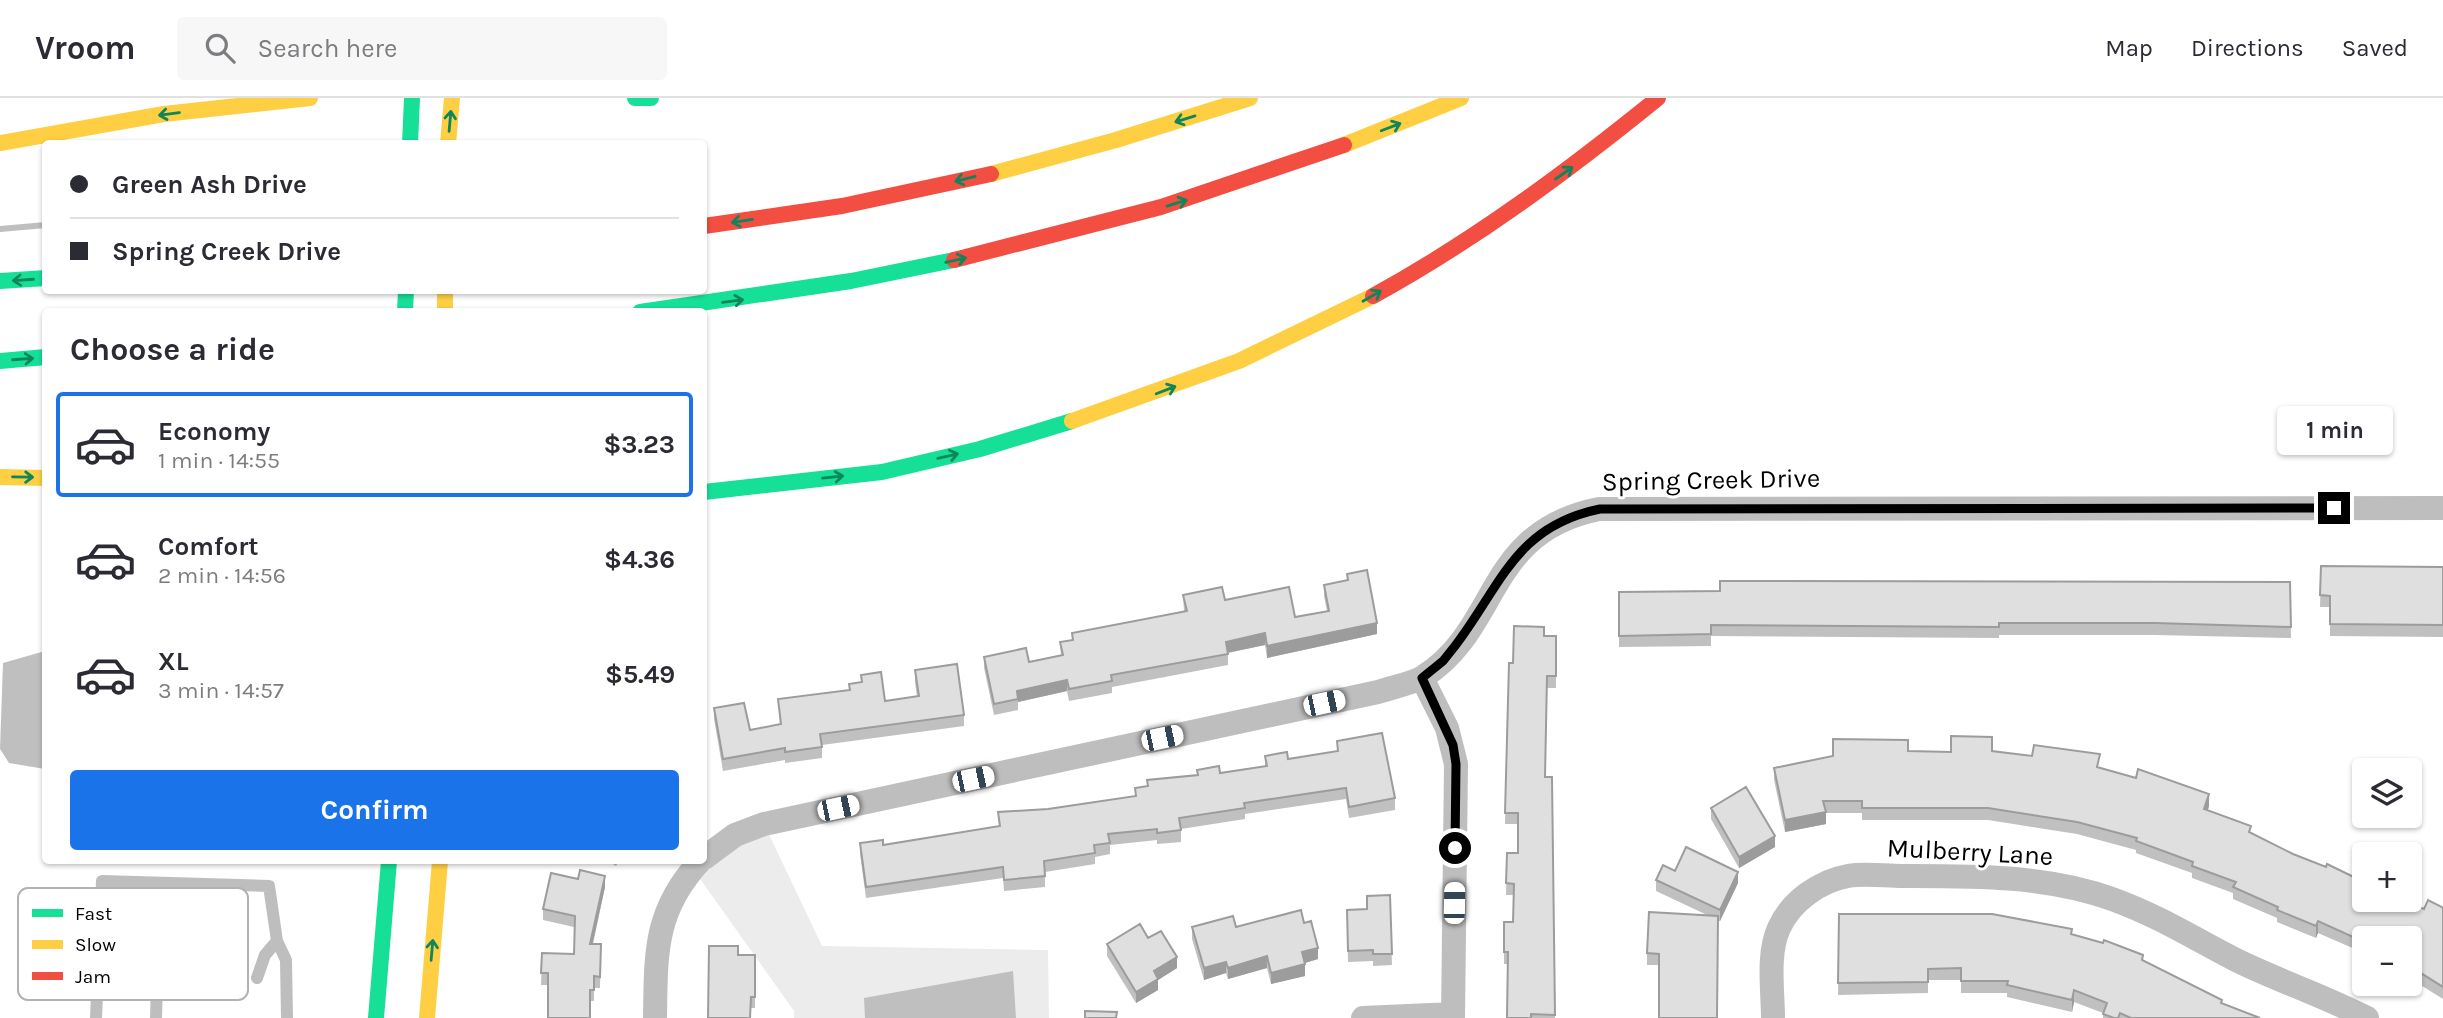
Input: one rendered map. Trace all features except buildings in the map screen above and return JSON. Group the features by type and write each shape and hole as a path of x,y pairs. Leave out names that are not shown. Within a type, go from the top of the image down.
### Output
{"main road":[{"path":"0,143 164,114 310,98"},
{"path":"410,140 412,98"},
{"path":"448,140 452,98"},
{"path":"635,98 651,98"},
{"path":"707,226 917,191 1104,144 1250,98"},
{"path":"668,308 838,284 932,266 1124,220 1306,160 1461,98"},
{"path":"707,492 881,472 1001,444 1153,395 1235,363 1329,319 1432,262 1580,162 1657,98"},
{"path":"0,281 42,278"},
{"path":"0,360 42,357"},
{"path":"0,477 42,478"},
{"path":"707,485 783,483"},
{"path":"376,1018 389,864"},
{"path":"427,1018 440,864"}],"street":[{"name":"Spring Creek Drive","path":"707,855 735,835 764,824 1378,691 1422,678 1443,661 1466,632 1506,567 1523,547 1545,528 1574,514 1600,509 2443,508"},
{"path":"1363,1018 1453,1016 1456,764 1447,728 1422,678"},
{"name":"Spring Creek Drive","path":"655,1018 659,931 677,888 698,864"},
{"name":"Mulberry Lane","path":"1773,1018 1773,953 1778,929 1793,908 1816,887 1849,876 1968,876 2054,885 2109,898 2171,922 2234,959 2333,1000 2367,1018"}],"lane":[{"path":"102,888 102,881 269,886 276,941 286,960 287,1018"},
{"path":"160,883 160,888"},
{"path":"257,978 265,955 276,941"},
{"path":"96,1018 97,1000"},
{"path":"156,1018 157,1000"}],"shaded area":[{"path":"42,652 42,768 9,763 0,749 3,663"},
{"path":"764,824 822,946 1048,950 1049,1018 794,1018 794,1011 693,869 707,864 707,860"},
{"path":"1013,971 1016,1018 865,1018 864,998"}],"waterway":[{"path":"0,229 42,225"}],"traffic: fast":[{"path":"410,140 412,98"},
{"path":"635,98 651,98"},
{"path":"667,308 851,281 954,260"},
{"path":"0,281 42,278"},
{"path":"405,308 406,294"},
{"path":"0,361 42,357"},
{"path":"707,492 882,472 980,449 1072,421"},
{"path":"376,1018 389,864"}],"traffic: slow":[{"path":"0,143 164,114 310,98"},
{"path":"448,140 452,98"},
{"path":"991,174 1116,140 1250,98"},
{"path":"1344,145 1461,98"},
{"path":"445,294 445,308"},
{"path":"1072,421 1239,361 1373,296"},
{"path":"0,477 42,478"},
{"path":"427,1018 440,864"}],"traffic: jam":[{"path":"1373,296 1448,252 1520,203 1658,98"},
{"path":"954,260 1161,207 1344,145"},
{"path":"707,226 842,206 991,174"}],"route":[{"path":"1455,848 1456,764 1453,745 1422,678 1443,661 1466,632 1506,567 1523,547 1545,528 1574,514 1600,509 2334,508"}]}
